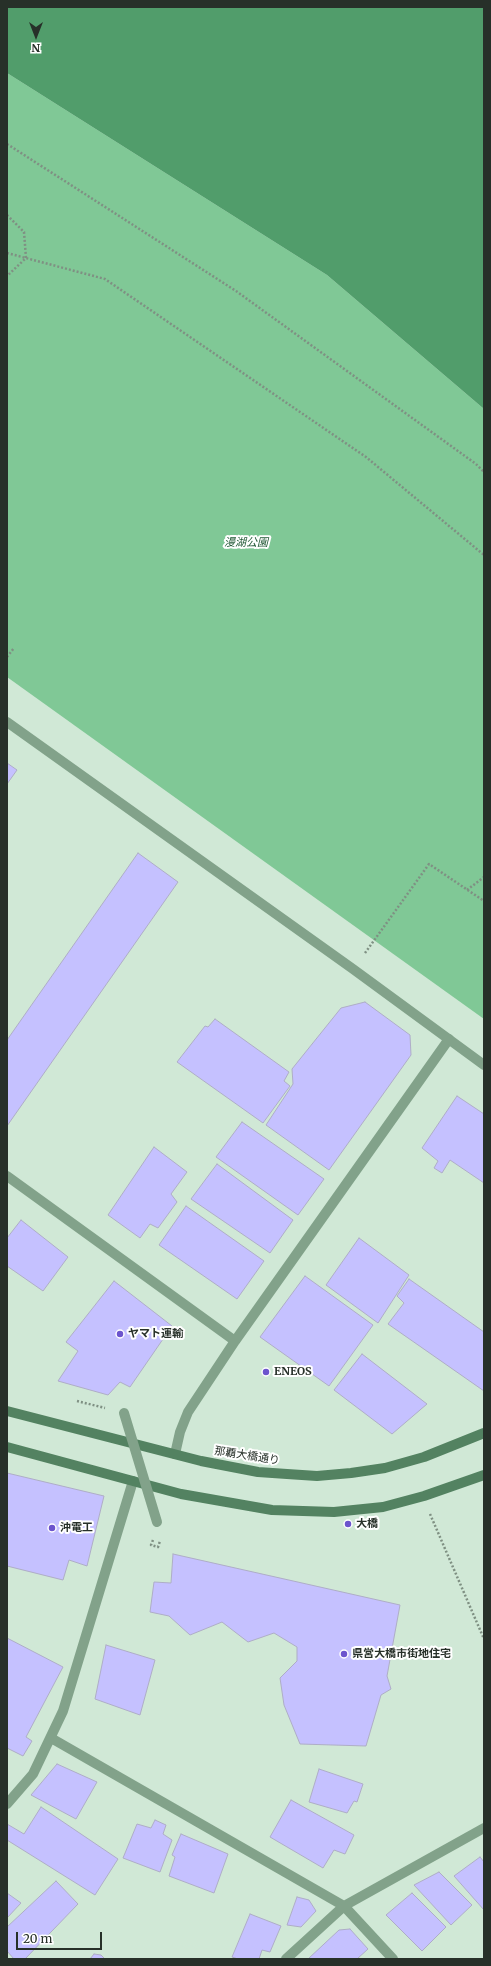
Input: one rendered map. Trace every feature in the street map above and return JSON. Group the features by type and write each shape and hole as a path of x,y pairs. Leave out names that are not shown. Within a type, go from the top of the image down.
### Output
{"main road":[{"name":"那覇大橋通り","path":"7,1410 174,1454 258,1472 317,1476 385,1468 424,1457 484,1433"},
{"path":"7,1447 133,1482 229,1504 272,1510 305,1512 364,1510 424,1496 484,1475"}],"street":[{"path":"7,722 353,969 484,1065"},
{"path":"174,1454 180,1432 188,1412 236,1341 449,1039"},
{"path":"7,1176 236,1341"},
{"path":"124,1413 157,1522"},
{"path":"7,1804 33,1774 63,1711 133,1482"},
{"path":"51,1738 344,1906 393,1959"},
{"path":"286,1959 344,1906 484,1828"}],"path":[{"path":"7,144 236,291 470,459 484,472"},
{"path":"7,215 24,232 26,258"},
{"path":"7,253 105,279 366,457 484,555"},
{"path":"7,276 26,258"},
{"path":"7,657 14,648"},
{"path":"362,956 430,864 484,901"},
{"path":"467,890 484,877"},
{"path":"77,1401 124,1413"},
{"path":"424,1496 431,1519 484,1639"}],"green space":[{"name":"漫湖公園","path":"7,73 327,275 484,409 484,1019 7,677"}],"shaded area":[{"path":"7,7 484,7 484,409 327,275 7,73"}],"building":[{"path":"7,763 17,770 7,784"},
{"path":"138,853 178,882 7,1126 7,1040"},
{"path":"365,1002 410,1035 411,1055 329,1170 266,1125 293,1084 292,1069 341,1008"},
{"path":"215,1019 289,1072 284,1081 290,1086 263,1123 177,1062 205,1026 208,1027"},
{"path":"457,1096 484,1114 484,1183 450,1160 442,1173 434,1168 438,1161 422,1148"},
{"path":"242,1122 324,1179 298,1215 216,1157"},
{"path":"154,1147 187,1172 171,1194 177,1202 158,1228 150,1224 140,1238 108,1215"},
{"path":"217,1164 293,1220 270,1253 191,1199"},
{"path":"186,1206 264,1261 237,1299 159,1245"},
{"path":"21,1220 68,1257 43,1291 7,1266 7,1238"},
{"path":"359,1238 409,1275 378,1323 326,1285"},
{"path":"305,1276 373,1325 329,1386 260,1337"},
{"path":"409,1279 484,1332 484,1391 388,1324 404,1303 397,1296"},
{"name":"ヤマト運輸","path":"114,1281 172,1326 130,1387 120,1382 108,1395 58,1381 78,1351 66,1342"},
{"path":"362,1354 427,1404 392,1434 334,1390"},
{"name":"沖電工","path":"7,1473 104,1496 87,1566 69,1560 63,1580 7,1566"},
{"name":"県営大橋市街地住宅","path":"173,1554 400,1605 387,1676 391,1689 381,1695 366,1746 300,1744 284,1705 280,1678 297,1661 297,1647 274,1633 248,1642 222,1622 190,1635 169,1616 150,1612 154,1582 171,1583"},
{"path":"7,1638 63,1667 26,1737 32,1741 23,1756 7,1748"},
{"path":"106,1645 155,1660 140,1715 95,1699"},
{"path":"57,1764 97,1782 76,1819 31,1795"},
{"path":"319,1769 363,1784 357,1802 354,1801 347,1813 309,1802"},
{"path":"291,1800 354,1835 345,1854 334,1850 323,1868 270,1837"},
{"path":"41,1807 118,1859 95,1895 7,1840 7,1824 24,1834"},
{"path":"155,1820 166,1825 163,1834 172,1840 160,1872 123,1858 137,1824 151,1828"},
{"path":"181,1834 228,1854 214,1893 169,1876 175,1857 172,1855"},
{"path":"480,1857 484,1862 484,1910 454,1876"},
{"path":"439,1872 472,1905 451,1925 414,1885"},
{"path":"56,1881 78,1904 25,1959 14,1959 7,1951 7,1927"},
{"path":"7,1893 21,1903 7,1918"},
{"path":"412,1893 446,1927 422,1951 386,1915"},
{"path":"297,1897 309,1900 316,1911 301,1927 287,1925"},
{"path":"250,1914 281,1926 270,1952 262,1950 259,1959 238,1959 232,1957"},
{"path":"350,1929 368,1949 357,1959 308,1959 339,1930"},
{"path":"94,1954 101,1955 105,1959 90,1959"}],"place":[{"name":"ヤマト運輸","path":"120,1334"},
{"name":"ENEOS","path":"266,1372"},
{"name":"大橋","path":"348,1524"},
{"name":"沖電工","path":"52,1528"},
{"name":"県営大橋市街地住宅","path":"344,1654"}]}
